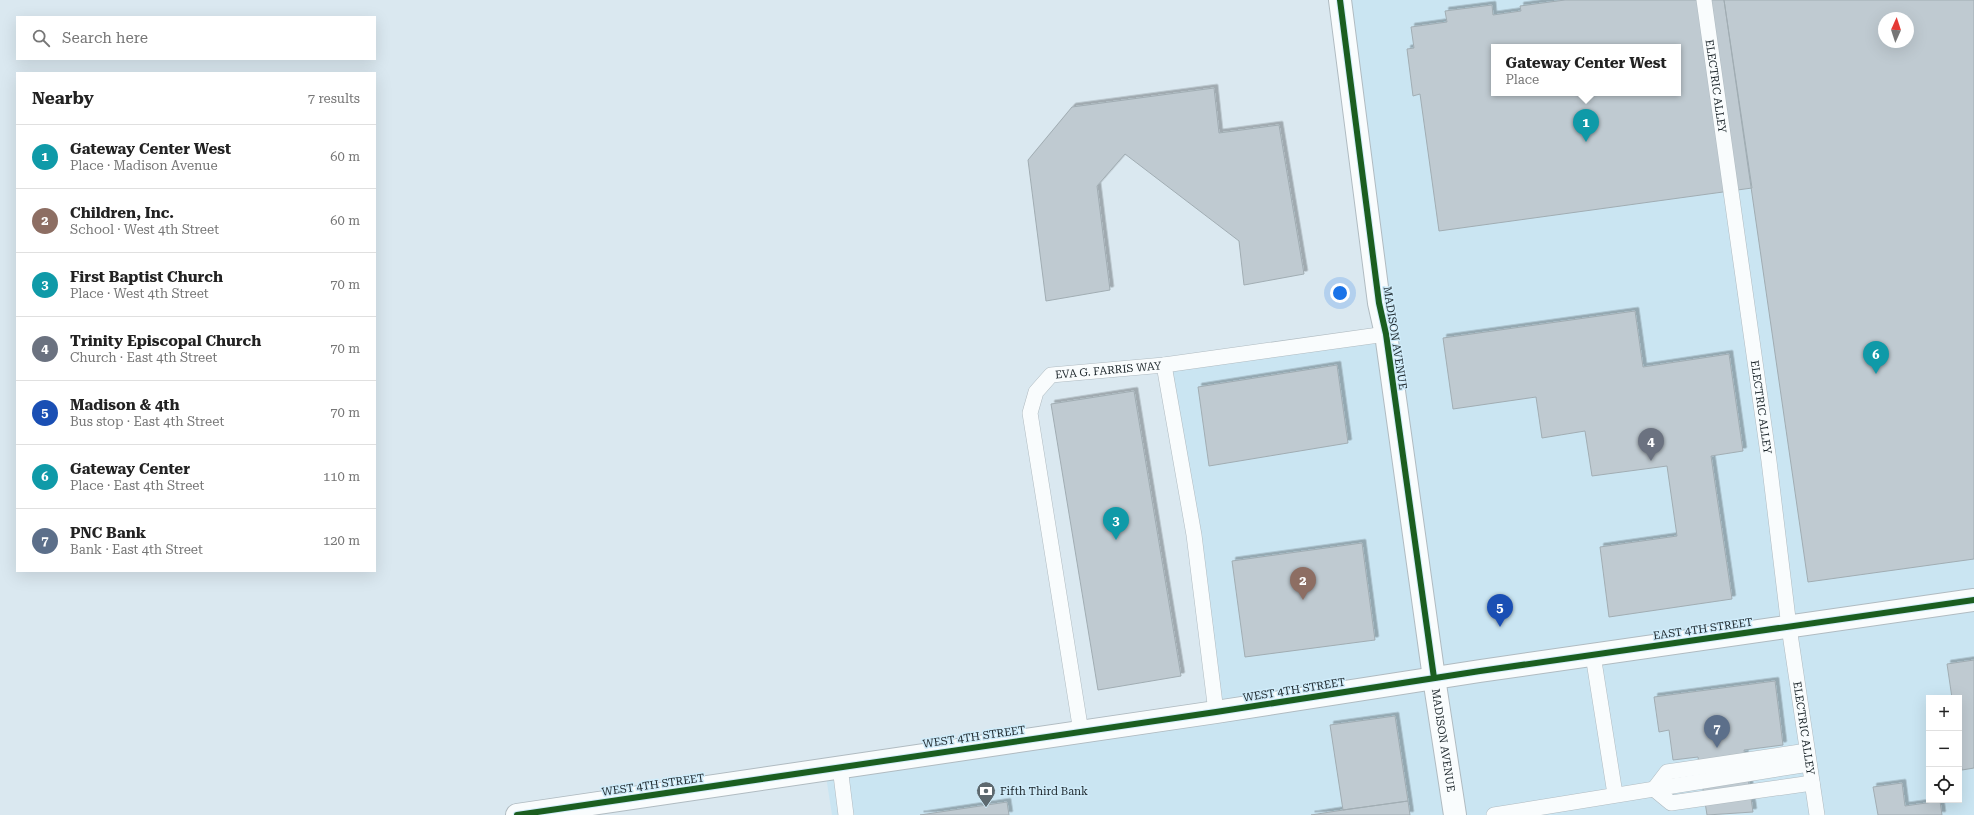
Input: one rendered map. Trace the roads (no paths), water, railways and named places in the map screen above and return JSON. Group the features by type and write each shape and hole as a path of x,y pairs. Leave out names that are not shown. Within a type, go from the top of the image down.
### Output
{"main road":[{"name":"MADISON AVENUE","path":"1340,0 1379,303 1386,334 1434,678 1455,815"},
{"name":"EAST 4TH STREET","path":"1434,678 1974,600"},
{"name":"WEST 4TH STREET","path":"517,815 1216,712 1434,678"}],"lane":[{"name":"ELECTRIC ALLEY","path":"1704,0 1769,461 1789,627 1817,815"},
{"name":"EVA G. FARRIS WAY","path":"1081,732 1030,413 1036,392 1051,375 1164,366 1386,334"},
{"path":"1164,366 1194,535 1216,712"},
{"path":"1593,655 1615,794"},
{"path":"1494,815 1615,794 1654,789 1667,772 1808,758"},
{"path":"840,767 846,815"},
{"path":"1654,789 1671,803 1812,783"}],"place":[{"name":"Gateway Center West","path":"1586,142"},
{"name":"Gateway Center","path":"1876,374"},
{"name":"Trinity Episcopal Church","path":"1651,461"},
{"name":"First Baptist Church","path":"1116,540"},
{"name":"Children, Inc.","path":"1303,600"},
{"name":"Madison & 4th","path":"1500,627"},
{"name":"PNC Bank","path":"1717,748"},
{"name":"Fifth Third Bank","path":"986,808"}]}
